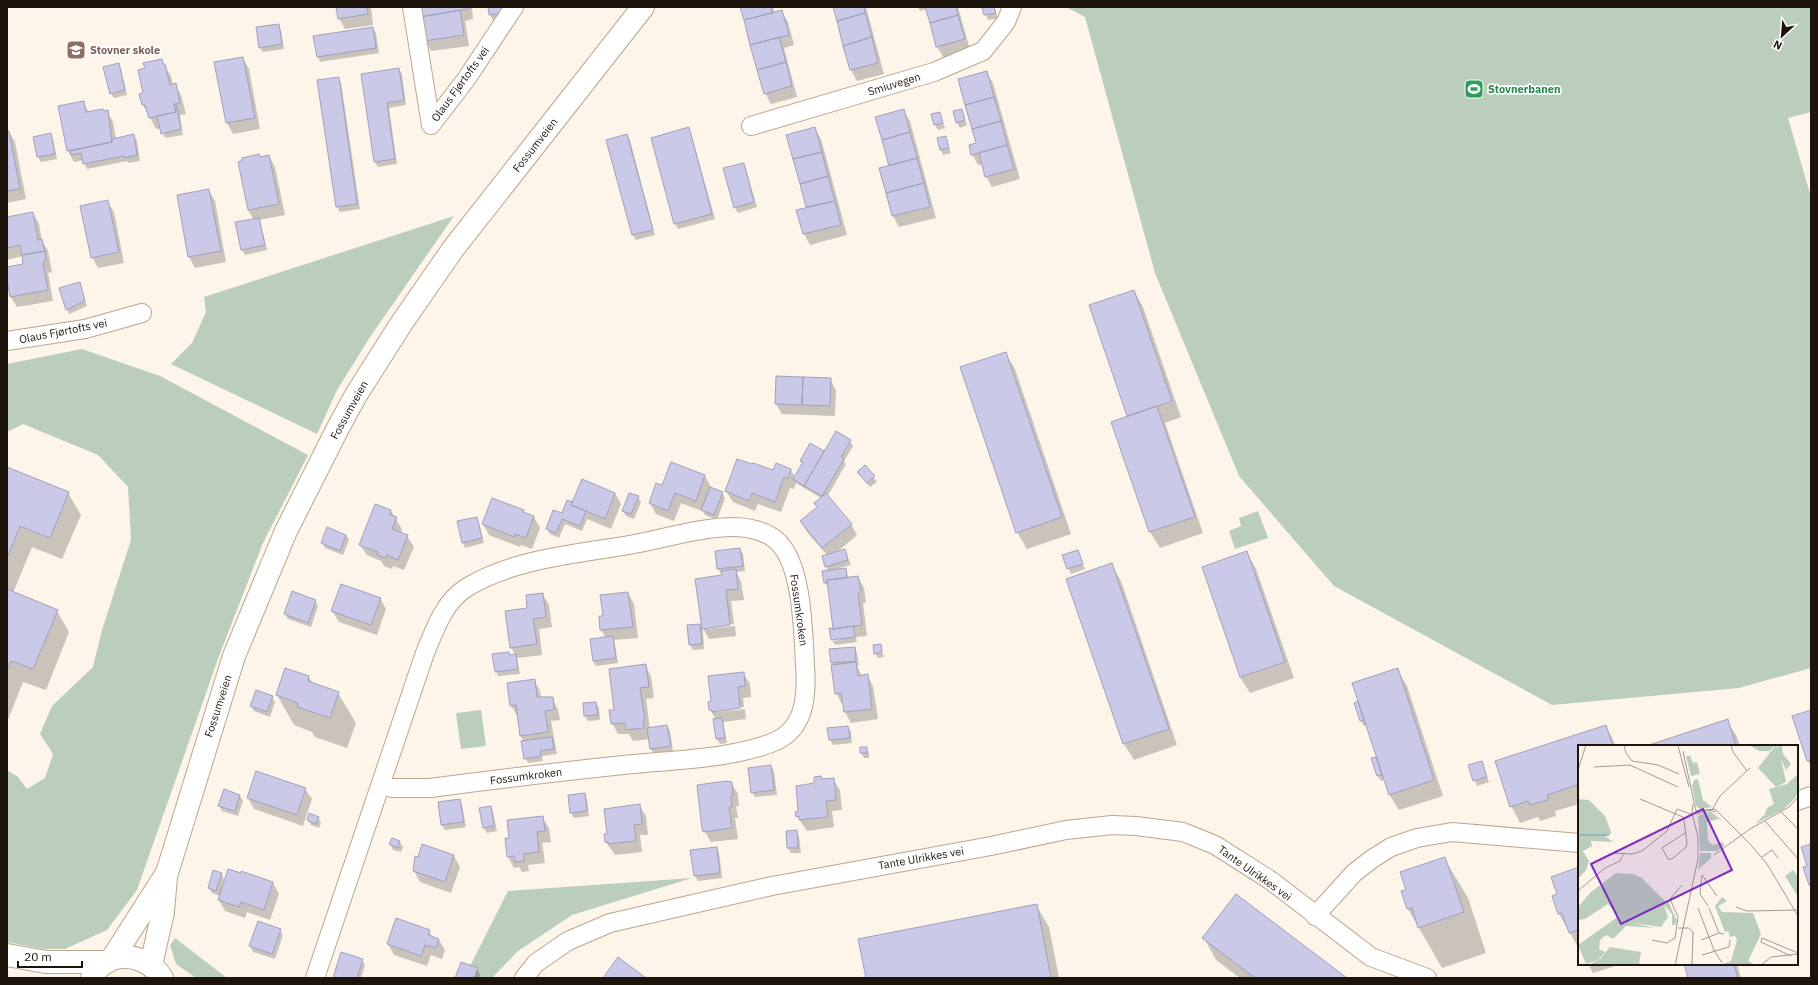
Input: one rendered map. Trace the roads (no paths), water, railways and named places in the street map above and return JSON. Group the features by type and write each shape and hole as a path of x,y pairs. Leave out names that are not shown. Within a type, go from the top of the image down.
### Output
{"street":[{"name":"Olaus Fjørtofts vei","path":"412,7 431,125 467,78 514,7"},
{"name":"Fossumveien","path":"156,971 167,873 234,656 280,544 306,490 356,395 401,324 453,249 643,7"},
{"name":"Smiuvegen","path":"751,126 934,72 983,51 1006,22 1012,7"},
{"name":"Olaus Fjørtofts vei","path":"7,341 85,329 142,313"},
{"name":"Fossumkroken","path":"315,978 431,638 446,608 464,589 491,576 542,561 716,528 749,528 776,540 785,552 794,570 799,591 806,680 803,711 798,723 789,733 779,739 765,746 742,751 688,758 430,788 392,788 381,786"},
{"path":"1798,801 1811,796"},
{"name":"Tante Ulrikkes vei","path":"524,978 536,963 568,942 610,923 780,885 991,846 1066,830 1112,825 1183,832 1215,845 1270,880 1314,916 1370,957 1427,978"},
{"path":"1314,916 1354,873 1372,859 1391,847 1417,838 1452,832 1578,843"},
{"name":"Fossumveien","path":"92,978 99,968 109,960 167,873"},
{"path":"7,955 46,962 109,960"},
{"name":"Fossumveien","path":"109,960 132,957 142,960 156,971"}],"place":[{"name":"Stovner skole","path":"76,50"},
{"name":"Stovnerbanen","path":"1474,89"}]}
